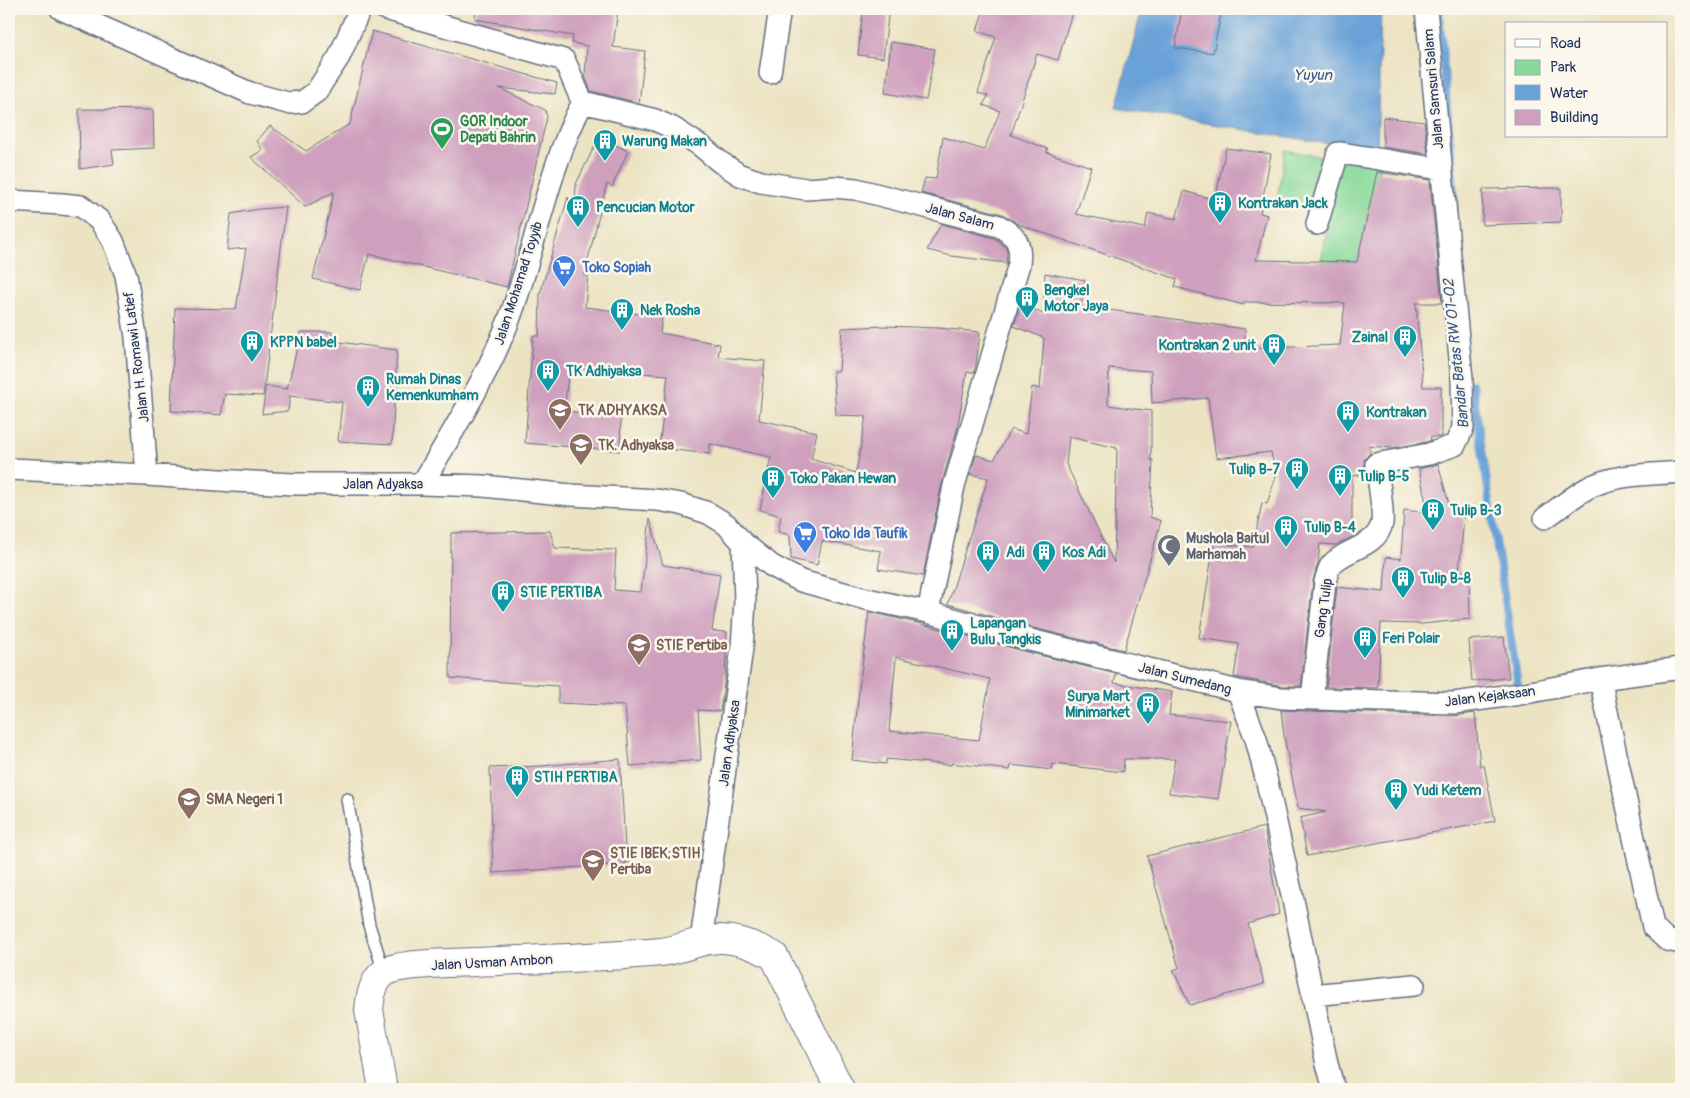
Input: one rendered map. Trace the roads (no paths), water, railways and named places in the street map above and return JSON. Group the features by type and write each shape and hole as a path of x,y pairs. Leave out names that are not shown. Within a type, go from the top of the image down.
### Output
{"street":[{"path":"61,9 250,93 288,103 302,102 316,92 339,57 360,9"},
{"path":"385,9 564,60 573,84 583,102"},
{"path":"770,73 780,9"},
{"name":"Jalan Samsuri Salam","path":"1426,9 1440,169 1462,379 1463,428"},
{"name":"Jalan Mohamad Toyyib","path":"422,484 470,403 492,360 514,306 541,214 570,131 583,102"},
{"name":"Jalan Salam","path":"583,102 655,120 673,128 740,175 761,182 806,189 834,187 856,189 999,226 1011,233 1016,239 1019,247 1020,264 954,486 928,612"},
{"name":"Jalan Samsuri Salam","path":"1318,224 1338,153 1440,169"},
{"name":"Jalan H. Romawi Latief","path":"9,201 81,206 100,221 113,241 126,275 136,337 147,475"},
{"name":"Gang Tulip","path":"1312,699 1324,582 1331,565 1344,554 1367,543 1378,535 1382,521 1376,464 1429,454 1455,445 1463,428"},
{"name":"Jalan Adyaksa","path":"9,470 147,475 234,482 483,486 571,495 657,500 681,504 708,512 726,524 744,544"},
{"path":"1545,518 1587,489 1602,483 1644,474 1681,472"},
{"name":"Jalan Sumedang","path":"744,544 772,566 801,580 862,598 928,612 1030,640 1238,691 1256,739 1267,782 1327,1064 1334,1089"},
{"name":"Jalan Adhyaksa","path":"712,940 742,648 745,601 744,544"},
{"name":"Jalan Kejaksaan","path":"1238,691 1282,698 1454,703 1681,668"},
{"path":"1600,679 1653,927 1667,940 1681,943"},
{"path":"712,940 740,942 774,956 840,1089"},
{"name":"Jalan Usman Ambon","path":"384,972 400,967 457,962 594,957 659,952 712,940"},
{"path":"383,1089 369,1010 370,997 375,983 384,972"},
{"path":"1312,995 1414,985"}],"lane":[{"path":"347,799 369,926 384,972"}],"water":[{"name":"Yuyun","path":"1142,9 1381,9 1377,152 1116,108"}],"waterway":[{"name":"Bandar Batas RW 01-02","path":"1439,9 1455,204"},
{"name":"Bandar Batas RW 01-02","path":"1472,384 1519,692"}],"place":[{"name":"GOR Indoor Depati Bahrin","path":"442,150"},
{"name":"Warung Makan","path":"605,162"},
{"name":"Kontrakan Jack","path":"1220,224"},
{"name":"Pencucian Motor","path":"578,228"},
{"name":"Toko Sopiah","path":"564,288"},
{"name":"Bengkel Motor Jaya","path":"1027,319"},
{"name":"Nek Rosha","path":"622,331"},
{"name":"Zainal","path":"1405,358"},
{"name":"KPPN babel","path":"252,363"},
{"name":"Kontrakan 2 unit","path":"1274,366"},
{"name":"TK Adhiyaksa","path":"548,392"},
{"name":"Rumah Dinas Kemenkumham","path":"368,408"},
{"name":"TK ADHYAKSA","path":"560,431"},
{"name":"Kontrakan","path":"1348,433"},
{"name":"TK. Adhyaksa","path":"581,466"},
{"name":"Tulip B-7","path":"1297,490"},
{"name":"Tulip B-5","path":"1340,497"},
{"name":"Toko Pakan Hewan","path":"773,499"},
{"name":"Tulip B-3","path":"1433,531"},
{"name":"Tulip B-4","path":"1286,548"},
{"name":"Toko Ida Taufik","path":"805,554"},
{"name":"Mushola Baitul Marhamah","path":"1169,567"},
{"name":"Adi","path":"988,573"},
{"name":"Kos Adi","path":"1044,573"},
{"name":"Tulip B-8","path":"1403,599"},
{"name":"STIE PERTIBA","path":"503,613"},
{"name":"Lapangan Bulu Tangkis","path":"952,652"},
{"name":"Feri Polair","path":"1365,659"},
{"name":"STIE Pertiba","path":"639,666"},
{"name":"Surya Mart Minimarket","path":"1148,725"},
{"name":"STIH PERTIBA","path":"517,798"},
{"name":"Yudi Ketem","path":"1396,811"},
{"name":"SMA Negeri 1","path":"189,820"},
{"name":"STIE IBEK;STIH Pertiba","path":"593,882"}]}
